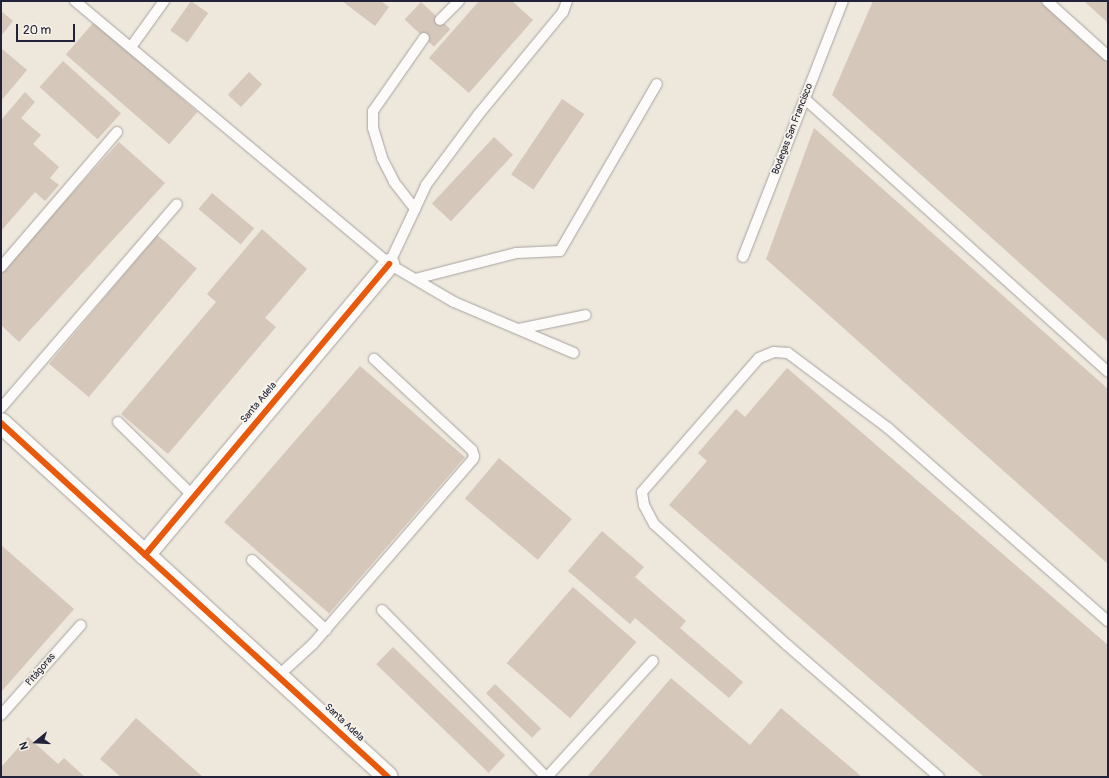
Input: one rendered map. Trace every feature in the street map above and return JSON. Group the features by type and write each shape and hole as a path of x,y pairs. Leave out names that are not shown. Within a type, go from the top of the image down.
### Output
{"street":[{"name":"Santa Adela","path":"145,555 389,264"},
{"name":"Santa Adela","path":"1,423 388,777"}],"lane":[{"path":"75,1 389,264 454,302 574,354"},
{"path":"131,47 164,1"},
{"path":"440,20 459,1"},
{"path":"389,264 426,185 478,115 563,12 567,1"},
{"name":"Bodegas San Francisco","path":"743,257 843,1"},
{"path":"1047,1 1108,56"},
{"path":"415,209 394,182 382,158 373,128 373,111 424,38"},
{"path":"415,279 516,253 560,251 656,84"},
{"path":"805,99 1108,372"},
{"path":"1,268 117,132"},
{"path":"1,408 177,204"},
{"path":"518,329 586,315"},
{"path":"939,777 787,645 654,524 644,505 642,492 760,358 774,352 788,353 851,400 888,428 1108,620"},
{"path":"278,676 326,630 468,465 474,456 472,450 374,359"},
{"path":"118,422 194,497"},
{"path":"252,560 326,630"},
{"path":"382,610 547,777 653,661"},
{"name":"Pitágoras","path":"1,715 81,625"}],"building":[{"path":"191,1 208,13 188,43 170,30"},
{"path":"342,1 381,1 389,7 375,26"},
{"path":"479,1 512,1 533,20 469,93 429,58"},
{"path":"873,1 1042,1 1108,60 1108,342 832,95"},
{"path":"1084,1 1108,1 1108,23"},
{"path":"421,2 450,29 434,47 405,20"},
{"path":"1,11 13,21 1,36"},
{"path":"94,22 197,112 169,144 66,54"},
{"path":"1,48 27,70 1,101"},
{"path":"63,61 121,113 98,139 40,87"},
{"path":"249,72 262,84 241,107 228,95"},
{"path":"25,92 35,102 21,118 41,135 33,144 59,167 50,178 59,185 45,201 35,192 1,231 1,120"},
{"path":"562,99 584,114 533,190 511,174"},
{"path":"814,128 1108,389 1108,564 766,259"},
{"path":"494,137 513,155 451,221 432,204"},
{"path":"119,142 165,183 19,342 1,325 1,271"},
{"path":"212,193 254,228 241,244 199,209"},
{"path":"262,229 307,269 265,318 276,327 168,454 121,414 216,302 207,294"},
{"path":"157,235 197,268 89,397 49,364"},
{"path":"360,366 465,457 329,613 224,522"},
{"path":"787,368 1108,645 1108,777 984,777 669,505 707,461 698,453 736,409 745,417"},
{"path":"499,458 572,519 538,560 465,499"},
{"path":"602,531 644,567 635,577 686,621 680,628 743,682 729,698 635,618 630,624 568,571"},
{"path":"1,545 74,609 1,692"},
{"path":"573,587 636,642 570,718 507,663"},
{"path":"393,647 505,755 489,773 376,664"},
{"path":"671,678 750,745 781,708 862,777 587,777"},
{"path":"495,684 541,728 532,738 486,693"},
{"path":"136,718 203,777 121,777 100,759"},
{"path":"28,737 58,764 64,758 85,777 1,777 1,767"}],"cycle path":[{"path":"145,555 389,264"},
{"path":"1,423 388,777"}]}
